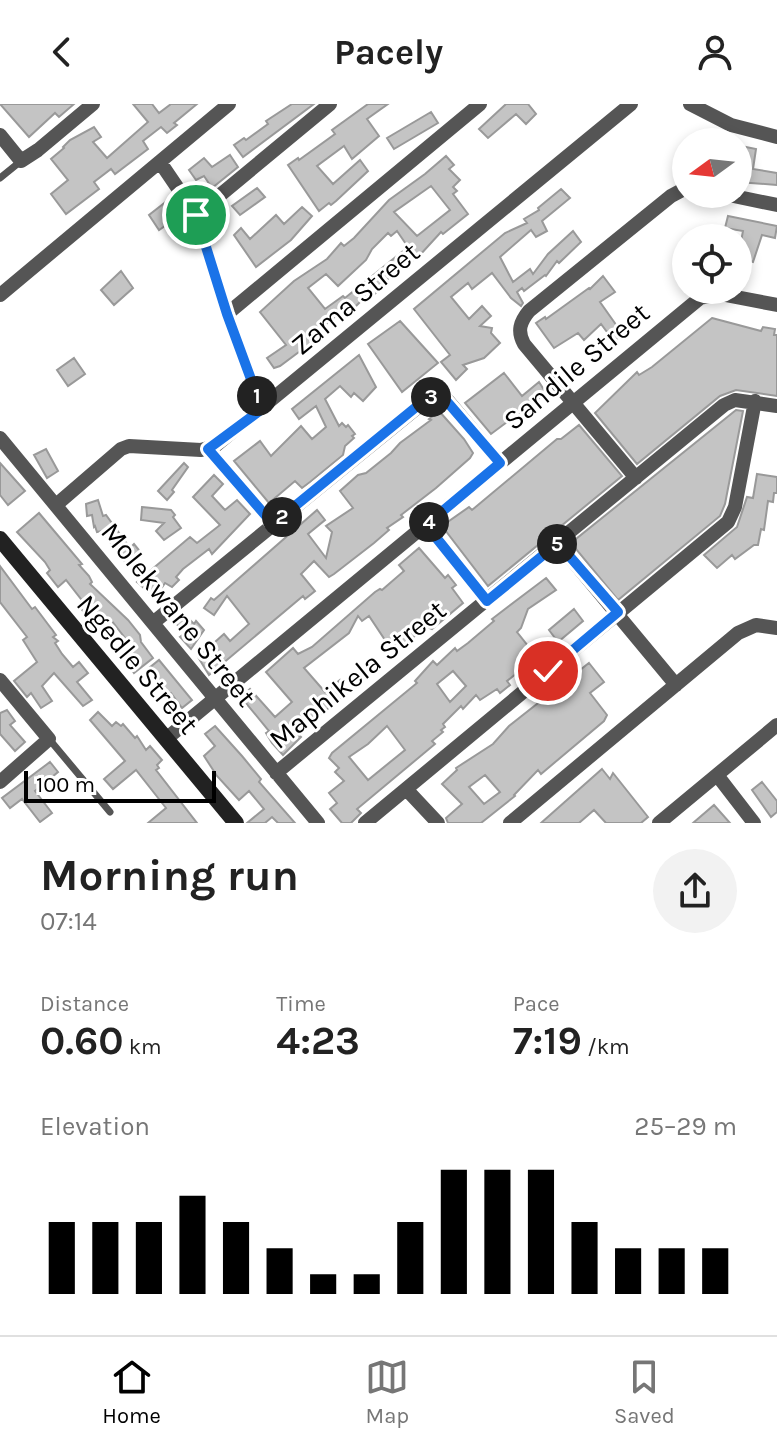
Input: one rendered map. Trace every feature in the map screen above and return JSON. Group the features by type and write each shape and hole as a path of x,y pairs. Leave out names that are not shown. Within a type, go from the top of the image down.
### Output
{"street":[{"path":"0,135 21,161 93,104"},
{"path":"196,215 330,104"},
{"path":"227,314 480,104"},
{"name":"Zama Street","path":"208,449 262,409 631,104"},
{"path":"690,104 731,125 777,137"},
{"path":"0,295 226,105"},
{"path":"160,162 196,215 227,314 262,409"},
{"path":"636,478 524,344 520,330 523,317 672,195"},
{"path":"752,200 777,205"},
{"name":"Sandile Street","path":"166,739 700,298 709,294 734,295 777,305"},
{"path":"154,622 429,398 443,397 449,402 500,463"},
{"name":"Maphikela Street","path":"276,773 724,405 735,400 777,406"},
{"path":"365,823 728,522 735,507 755,401"},
{"name":"Molekwane Street","path":"0,438 318,823"},
{"path":"56,505 121,449 129,446 208,449 273,524"},
{"path":"426,525 487,601"},
{"name":"Ngedle Street","path":"0,539 236,823"},
{"path":"558,543 676,685"},
{"path":"510,823 747,627 777,628"},
{"path":"0,680 49,739 0,782"},
{"path":"659,823 777,725"},
{"path":"717,775 754,823"},
{"path":"407,790 438,823"}],"lane":[{"path":"0,178 21,161"},
{"path":"49,739 110,812"}],"building":[{"path":"0,104 74,104 59,117 55,113 29,137"},
{"path":"133,104 152,104 159,113 171,104 197,104 167,133 161,127 143,141 148,149 115,174 111,169 94,182 99,189 66,214 51,194 68,180 51,159 70,140 94,127 101,137 93,142 107,158 148,122"},
{"path":"292,104 314,104 243,157 234,145 244,138 246,140 268,124 266,121"},
{"path":"368,104 388,104 367,119 379,136 352,159 344,146 317,166 333,184 360,160 368,171 336,201 319,211 288,165 335,134 332,130"},
{"path":"506,104 528,104 536,114 526,124 516,114 488,138 479,129"},
{"path":"431,112 438,123 394,149 387,138"},
{"path":"752,148 756,149 753,169 777,173 777,185 752,183"},
{"path":"230,155 238,167 212,188 204,176 196,180 189,170 204,158 212,167"},
{"path":"446,156 454,165 449,169 460,180 453,187 457,191 453,194 468,214 443,234 441,232 420,255 377,287 379,290 370,298 367,295 355,307 353,305 341,312 315,333 319,337 274,368 267,358 286,345 260,312 294,281 327,259 341,243 344,246 354,238 389,200","holes":["431,186 450,210 417,236 394,212","397,231 408,247 345,298 343,296 325,309 308,288 326,274 338,286 366,260 388,233 391,236"]},
{"path":"257,188 265,197 240,215 232,206"},
{"path":"561,189 570,198 542,221 547,231 536,237 531,230 500,257 513,282 530,269 533,274 548,254 573,231 581,242 559,263 557,261 546,276 524,291 522,288 517,292 523,303 521,306 492,273 472,289 468,283 451,297 469,319 482,306 491,316 480,326 492,328 491,333 500,343 484,358 463,365 467,369 456,380 441,362 450,355 414,309 505,233 527,223 524,219 539,210"},
{"path":"167,201 178,217 159,230 149,215"},
{"path":"302,207 312,216 291,240 256,267 234,235 241,228 250,239 276,215 284,224"},
{"path":"728,216 777,226 775,238 762,235 753,262 752,224 726,224"},
{"path":"121,271 133,288 114,305 101,290"},
{"path":"603,276 615,292 600,302 624,336 613,340 601,324 584,340 578,333 554,348 536,323 590,289"},
{"path":"712,318 761,331 763,327 775,329 777,396 736,390 720,396 637,464 595,413 637,372 639,375 652,367"},
{"path":"400,321 438,363 402,392 368,344"},
{"path":"359,355 376,387 363,401 354,393 351,397 340,386 325,399 339,426 342,423 346,427 348,425 355,434 352,436 354,438 345,446 343,455 310,482 302,488 295,481 269,503 234,461 260,441 271,456 301,426 312,439 326,427 316,406 299,419 292,409"},
{"path":"74,358 85,374 68,386 57,370"},
{"path":"504,373 522,396 539,382 546,393 491,434 465,403"},
{"path":"736,410 743,411 720,516 618,600 571,543"},
{"path":"439,411 464,439 473,453 470,458 334,574 329,577 314,561 301,574 315,591 305,599 303,596 209,675 198,657 224,634 230,641 249,624 227,596 214,615 204,608 211,598 214,600 317,510 325,520 308,534 326,558 332,532 326,526 353,508 340,491 391,453"},
{"path":"579,425 622,476 488,586 442,526 469,507 472,510 557,439"},
{"path":"46,449 58,471 47,478 34,455"},
{"path":"0,463 25,491 8,505 0,495"},
{"path":"184,463 188,467 167,500 158,491"},
{"path":"757,474 777,477 777,493 774,493 773,502 768,501 764,530 761,529 758,545 735,559 732,555 717,568 704,555 737,527 747,497 753,498"},
{"path":"214,475 223,484 212,496 225,510 237,500 250,514 212,554 209,549 183,569 172,587 165,583 163,590 154,597 137,582 190,537 197,543 220,525 193,497"},
{"path":"98,500 103,516 106,515 130,548 134,544 143,555 128,566 102,531 97,532 92,515 87,516 86,504"},
{"path":"142,507 171,510 181,528 164,540 156,531 164,523 141,520"},
{"path":"39,513 82,564 79,565 89,576 90,584 140,635 141,642 153,658 134,673 117,648 125,638 111,620 98,631 80,607 84,603 66,580 58,587 47,573 50,570 45,562 17,532"},
{"path":"419,548 445,578 448,575 456,585 452,588 463,603 432,629 427,627 393,652 369,616 362,621 358,616 349,633 304,668 325,692 340,680 349,692 297,733 301,737 283,755 266,733 269,731 241,697 250,689 275,717 292,702 266,672 293,648 298,654 312,647 404,571 399,565"},
{"path":"0,566 56,635 53,637 58,641 55,643 62,654 73,667 79,662 88,673 77,682 92,700 83,706 54,673 42,686 52,701 41,708 31,693 27,697 14,681 37,662 23,640 27,637 0,602"},
{"path":"546,578 556,590 528,609 517,632 536,656 507,681 510,685 500,693 497,689 480,700 476,695 463,709 461,706 443,724 443,732 432,741 435,744 357,809 361,813 351,823 342,823 330,809 337,803 329,793 344,781 335,772 339,768 329,758 332,753 417,683 415,681 433,661 437,665 455,648 457,651 494,621 492,619","holes":["453,671 466,686 450,702 437,684","387,726 405,750 368,780 349,757"]},
{"path":"574,609 583,621 558,642 549,630"},
{"path":"185,615 204,630 191,649 180,637 184,634 176,623"},
{"path":"159,660 192,700 182,708 171,693 168,695 149,668"},
{"path":"589,663 604,682 590,693 607,715 604,721 541,774 538,770 515,796 481,823 448,823 446,818 462,804 442,784 456,768 493,744 509,726","holes":["485,775 500,792 484,804 469,787"]},
{"path":"7,710 15,721 10,725 25,742 15,751 0,734 0,713"},
{"path":"98,712 112,726 116,722 121,726 123,724 135,738 137,736 146,750 150,746 162,760 156,770 197,823 148,823 166,808 136,770 113,789 104,779 125,761 90,720"},
{"path":"215,726 295,823 278,823 272,817 265,823 247,823 264,809 249,791 239,800 204,756 215,746 205,734"},
{"path":"50,762 58,772 35,791 52,813 40,822 22,799 10,808 2,798"},
{"path":"602,769 610,779 613,773 648,817 641,823 606,823 594,810 579,823 541,823"},
{"path":"762,782 777,801 777,812 771,817 752,790"},
{"path":"714,805 730,823 693,823"}],"route":[{"path":"196,215 227,314 262,409 208,449 273,524 421,403 429,398 443,397 500,463 426,525 487,601 558,543 618,612 548,671"}]}
